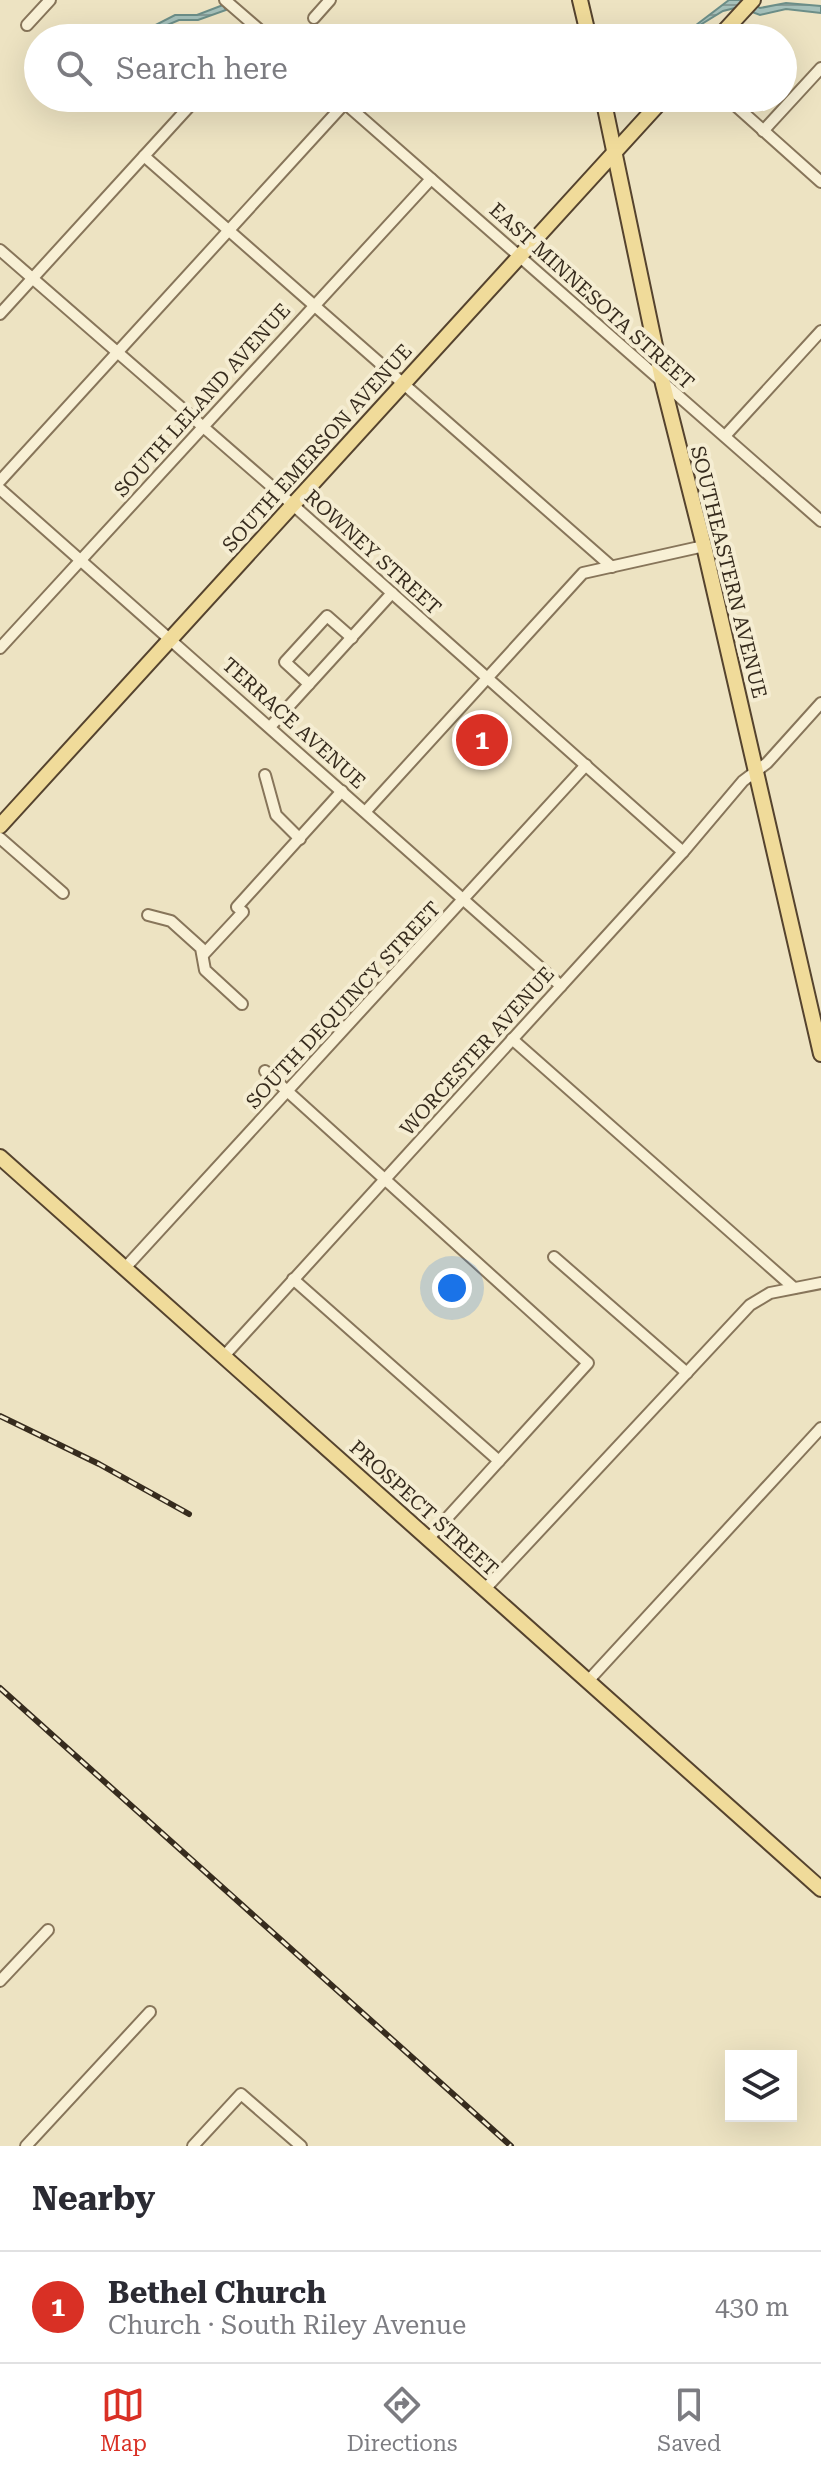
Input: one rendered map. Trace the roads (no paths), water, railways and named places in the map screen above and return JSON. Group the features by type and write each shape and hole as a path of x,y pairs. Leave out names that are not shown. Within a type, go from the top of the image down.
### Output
{"main road":[{"path":"580,0 586,24"},
{"path":"731,24 752,1"},
{"name":"SOUTHEASTERN AVENUE","path":"606,112 663,384 704,546 821,1054"},
{"name":"SOUTH EMERSON AVENUE","path":"0,826 651,112"},
{"name":"PROSPECT STREET","path":"0,1157 821,1889"}],"street":[{"path":"28,24 50,0"},
{"path":"225,0 247,24"},
{"path":"314,18 330,0"},
{"path":"797,95 820,70"},
{"path":"0,314 184,112"},
{"path":"0,481 229,231 332,112"},
{"name":"EAST MINNESOTA STREET","path":"356,112 663,384 820,517"},
{"path":"742,112 821,182"},
{"path":"763,131 781,112"},
{"path":"144,156 612,567"},
{"name":"SOUTH LELAND AVENUE","path":"0,648 431,179"},
{"name":"ROWNEY STREET","path":"0,250 293,505 683,852"},
{"path":"725,436 821,331"},
{"name":"TERRACE AVENUE","path":"0,489 172,638 561,986"},
{"path":"366,811 583,573 704,546"},
{"path":"270,727 392,593"},
{"path":"309,684 285,662 327,616 352,638"},
{"name":"WORCESTER AVENUE","path":"224,1356 683,852 743,781 821,703"},
{"name":"SOUTH DEQUINCY STREET","path":"125,1268 586,765"},
{"path":"262,782 276,815 300,839"},
{"path":"203,955 243,912 237,907 342,791"},
{"path":"0,838 63,893"},
{"path":"148,915 176,924 203,955 205,970 242,1004"},
{"path":"512,1039 794,1288"},
{"path":"265,1071 588,1363 428,1539"},
{"path":"554,1257 687,1373"},
{"path":"293,1279 499,1461"},
{"path":"485,1589 753,1303 770,1293 821,1283"},
{"path":"588,1681 821,1428"},
{"path":"0,1981 48,1930"},
{"path":"26,2146 150,2012"},
{"path":"193,2146 241,2094 301,2146"}],"water":[{"path":"729,0 743,0 760,8 786,3 821,6 821,13 786,9 760,15 739,7 697,24"},
{"path":"223,5 226,10 198,20 158,24 175,15 197,15"}],"railway":[{"path":"0,1416 99,1464 189,1514"},
{"path":"0,1688 511,2146"}],"place":[{"name":"Bethel Church","path":"482,740"}]}
